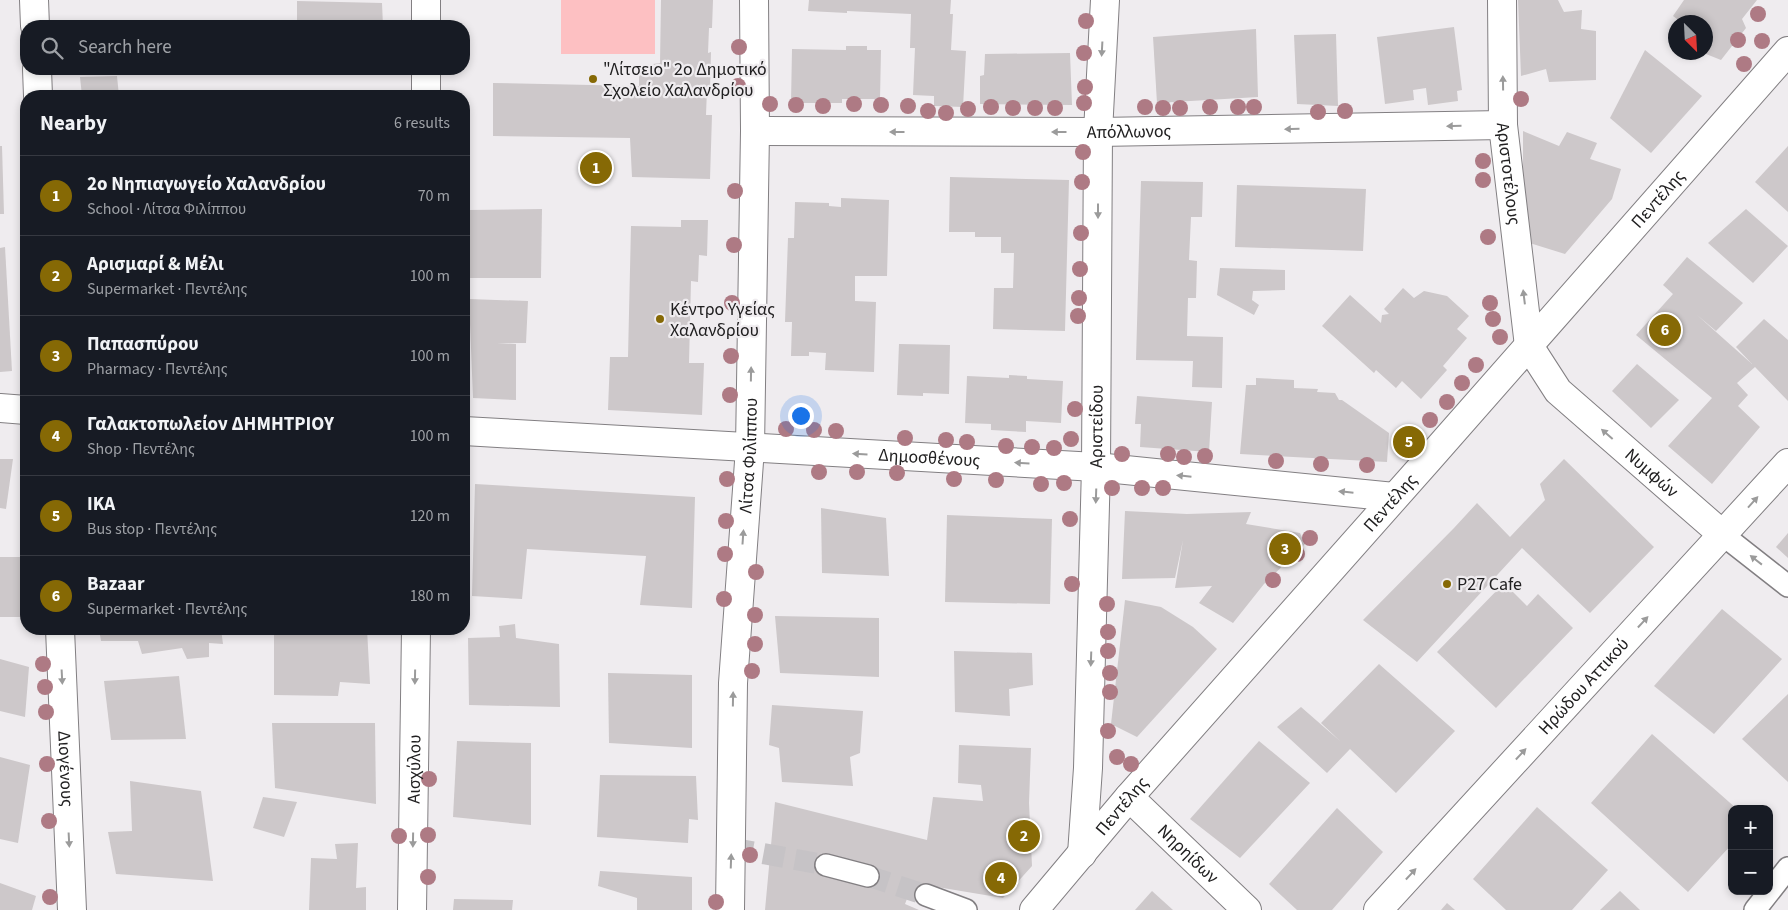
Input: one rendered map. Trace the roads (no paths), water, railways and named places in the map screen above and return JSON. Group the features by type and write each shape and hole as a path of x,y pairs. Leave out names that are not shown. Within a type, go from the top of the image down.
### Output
{"street":[{"path":"34,0 35,20"},
{"path":"426,0 426,20"},
{"name":"Λίτσα Φιλίππου","path":"730,910 733,683 750,448 755,131 754,0"},
{"name":"Αριστείδου","path":"1082,854 1088,758 1096,467 1098,132 1105,0"},
{"name":"Αριστοτέλους","path":"1502,0 1503,125 1529,346"},
{"name":"Πεντέλης","path":"1034,910 1129,798 1788,50"},
{"path":"37,75 38,90"},
{"path":"426,75 426,90"},
{"name":"Απόλλωνος","path":"755,131 1098,132 1503,125"},
{"name":"Νυμφών","path":"1529,346 1558,391 1723,535 1788,586"},
{"path":"0,408 20,410"},
{"name":"Δημοσθένους","path":"470,430 1096,467 1394,497"},
{"name":"Ηρώδου Αττικού","path":"1378,910 1788,463"},
{"name":"Διογένους","path":"60,635 72,910"},
{"name":"Αισχύλου","path":"412,910 416,635"},
{"name":"Νηρηίδων","path":"1129,798 1247,910"},
{"path":"826,865 868,876"},
{"path":"1754,910 1788,868"},
{"path":"926,895 966,910"}],"tunnel":[{"path":"732,848 826,865"},
{"path":"868,876 926,895"}],"place":[{"name":"\"Λίτσειο\" 2ο Δημοτικό Σχολείο Χαλανδρίου","path":"593,79"},
{"name":"2ο Νηπιαγωγείο Χαλανδρίου","path":"596,168"},
{"name":"Κέντρο Υγείας Χαλανδρίου","path":"660,319"},
{"name":"Bazaar","path":"1665,330"},
{"name":"ΙΚΑ","path":"1409,442"},
{"name":"Παπασπύρου","path":"1285,549"},
{"name":"P27 Cafe","path":"1447,584"},
{"name":"Αρισμαρί & Μέλι","path":"1024,836"},
{"name":"Γαλακτοπωλείον ΔΗΜΗΤΡΙΟΥ","path":"1001,878"}]}
